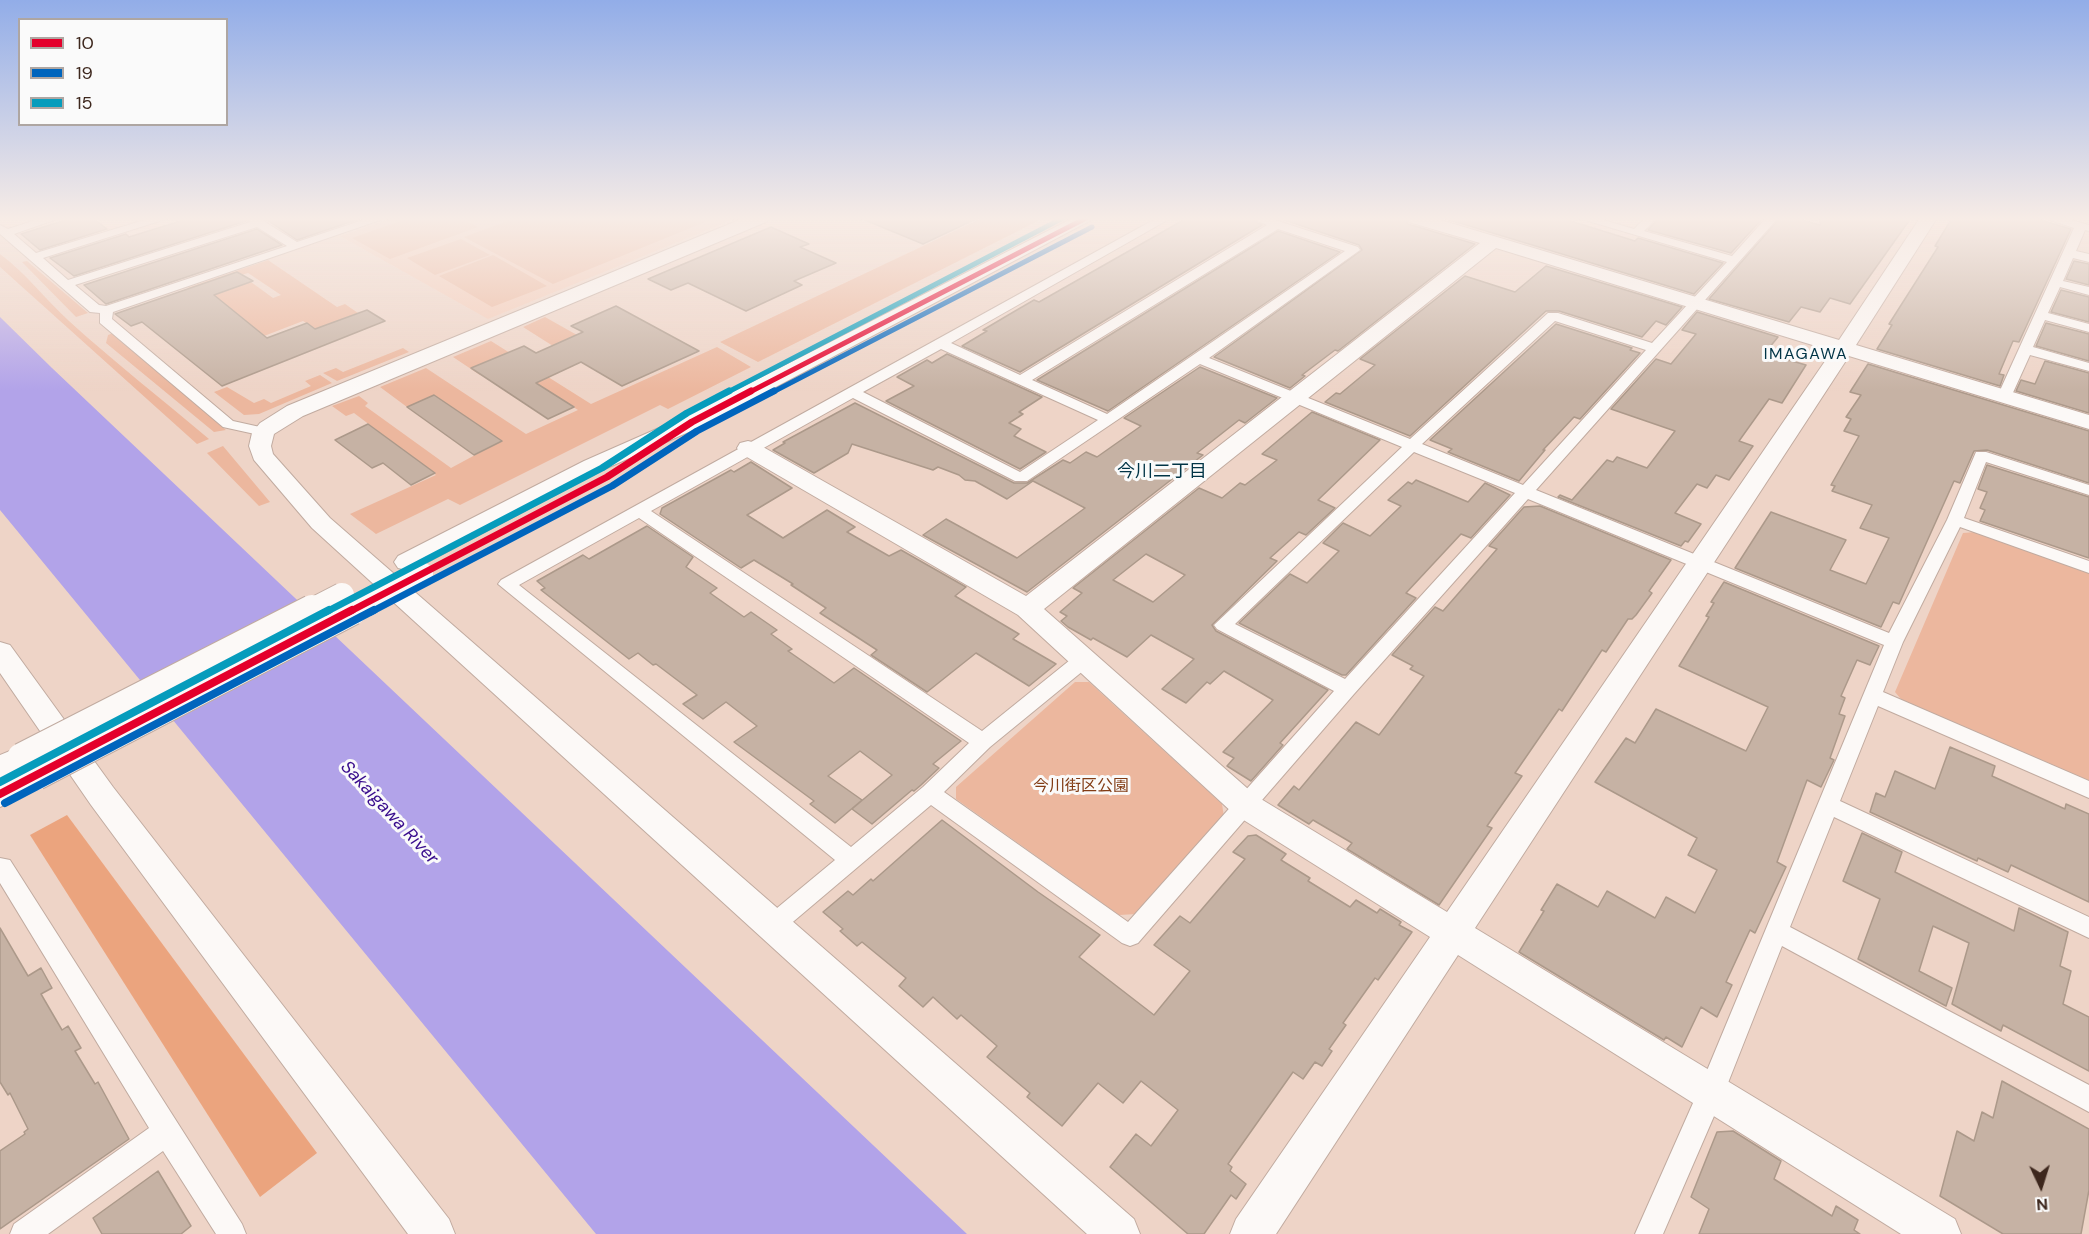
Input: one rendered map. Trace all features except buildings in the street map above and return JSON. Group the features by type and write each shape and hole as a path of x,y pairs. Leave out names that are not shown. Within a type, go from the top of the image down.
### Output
{"street":[{"path":"57,276 95,309 107,310 211,276"},
{"path":"67,284 92,276"},
{"path":"621,276 278,419 259,438 262,455 321,523 1119,1234"},
{"path":"0,769 592,466 692,422 975,276"},
{"path":"850,859 507,584 1061,276"},
{"path":"1023,380 1193,276"},
{"path":"852,392 1021,478 1199,359 1318,276"},
{"path":"1027,609 1450,276"},
{"path":"1604,276 2089,422"},
{"path":"930,793 1130,936 1347,689 1721,276"},
{"path":"1251,1234 1892,276"},
{"path":"2004,397 2059,276"},
{"path":"2056,283 2089,291"},
{"path":"107,310 105,320 228,424 264,432"},
{"path":"2042,315 2089,328"},
{"path":"1347,689 1223,625 1553,316 1654,348"},
{"path":"939,343 1109,420"},
{"path":"2025,349 2089,367"},
{"path":"1199,359 1894,642"},
{"path":"0,794 607,477 692,422"},
{"path":"748,448 1027,609 1082,661 1245,805 1940,1234"},
{"path":"1649,1234 1711,1093 1894,642 1954,520 1981,455 2089,490"},
{"path":"638,510 983,742"},
{"path":"1954,520 2089,567"},
{"path":"0,652 102,796 422,1229"},
{"path":"773,925 930,793 983,742 1082,661"},
{"path":"1874,696 2089,790"},
{"path":"1829,805 2089,928"},
{"path":"0,868 2,867 232,1234"},
{"path":"1776,931 2089,1099"},
{"path":"24,1234 166,1132"}],"shaded area":[{"path":"411,276 595,276 488,319"},
{"path":"67,815 317,1153 260,1197 30,835"}],"green space":[{"path":"10,276 24,276 60,313 209,439 197,444"},
{"path":"35,276 44,276 88,313 76,317"},
{"path":"223,276 240,276 192,291 187,288"},
{"path":"252,276 291,276 337,307 345,304 358,313 315,329 303,321 264,336 235,312 228,314 210,296 251,282 273,298 281,295"},
{"path":"439,276 529,276 547,286 492,307"},
{"path":"537,276 574,276 553,284"},
{"path":"860,276 930,276 758,362 720,342"},
{"path":"545,317 577,335 553,346 523,327"},
{"path":"113,333 226,430 214,432 106,343 108,335"},
{"path":"491,341 591,404 717,347 751,367 668,409 660,405 460,505 448,499 376,534 350,514 436,475 354,413 346,416 332,406 359,396 368,403 365,406 451,468 501,441 434,395 407,407 380,387 426,368 526,434 578,410 505,364 480,375 453,357"},
{"path":"403,348 409,352 337,381 323,373 336,368 343,372"},
{"path":"320,375 332,383 259,414 244,415 214,392 227,387 254,403 264,399 271,403 311,386 305,381"},
{"path":"223,446 270,502 259,506 207,453"},
{"path":"1975,532 2089,572 2089,782 1905,704 1895,692 1963,533"},
{"name":"今川街区公園","path":"1075,682 1089,682 1222,804 1224,817 1137,914 1119,915 956,799 956,787"}],"water":[{"name":"Sakaigawa River","path":"0,317 967,1234 596,1234 0,510"}],"transit line":[{"name":"15","path":"0,782 602,468 687,413 952,276"},
{"name":"10","path":"0,794 607,477 692,422 975,276"},
{"name":"19","path":"5,803 612,486 697,431 998,276"}],"district":[{"name":"IMAGAWA","path":"1806,355"},
{"name":"今川二丁目","path":"1162,472"}]}
